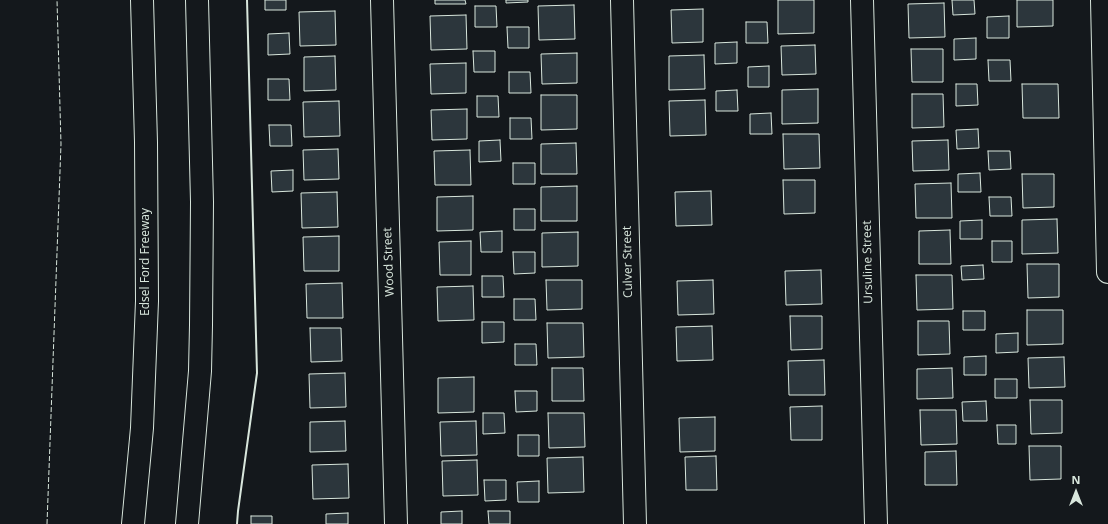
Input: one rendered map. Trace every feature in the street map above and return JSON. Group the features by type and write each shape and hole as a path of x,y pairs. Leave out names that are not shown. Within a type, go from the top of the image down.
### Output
{"main road":[{"name":"Edsel Ford Freeway","path":"133,524 142,428 147,301 146,142 142,0"},
{"path":"187,524 200,371 201,325 202,202 197,0"},
{"name":"Wood Street","path":"382,0 396,524"},
{"name":"Culver Street","path":"622,0 634,524"},
{"name":"Ursuline Street","path":"862,0 876,524"},
{"path":"1102,0 1108,272"}],"building":[{"path":"265,0 286,0 286,10 265,10"},
{"path":"435,0 465,0 466,4 435,4"},
{"path":"506,0 528,0 528,2 506,3"},
{"path":"778,0 814,0 814,33 778,34"},
{"path":"952,0 974,0 975,14 953,15"},
{"path":"1017,0 1053,0 1053,26 1017,27"},
{"path":"944,3 945,37 909,38 908,4"},
{"path":"574,5 575,39 539,40 538,6"},
{"path":"475,6 496,6 497,27 475,27"},
{"path":"703,9 703,42 672,43 671,10"},
{"path":"335,11 336,45 300,46 299,12"},
{"path":"466,15 467,49 431,50 430,16"},
{"path":"1009,16 1009,38 987,38 987,17"},
{"path":"746,22 767,22 768,43 746,43"},
{"path":"507,27 529,27 529,48 508,48"},
{"path":"289,33 290,54 268,55 268,34"},
{"path":"976,38 976,59 954,60 954,39"},
{"path":"737,42 737,63 715,64 715,43"},
{"path":"815,45 816,74 782,75 781,46"},
{"path":"911,49 943,49 943,82 912,82"},
{"path":"473,51 495,51 495,72 474,72"},
{"path":"577,53 577,83 542,84 541,54"},
{"path":"704,55 705,89 669,90 669,56"},
{"path":"335,56 336,90 304,91 304,57"},
{"path":"988,60 1010,60 1011,81 989,81"},
{"path":"466,63 466,93 431,94 430,64"},
{"path":"769,66 769,87 748,87 748,67"},
{"path":"509,72 530,72 531,93 509,93"},
{"path":"268,79 289,79 290,100 268,100"},
{"path":"956,84 977,84 978,105 956,106"},
{"path":"1022,84 1058,84 1059,118 1023,118"},
{"path":"818,89 818,123 782,124 782,90"},
{"path":"737,90 738,111 716,111 716,91"},
{"path":"912,94 943,94 944,127 912,128"},
{"path":"541,95 577,95 577,129 541,130"},
{"path":"477,96 498,96 499,117 477,117"},
{"path":"705,100 706,135 670,136 669,101"},
{"path":"339,101 340,136 304,137 303,102"},
{"path":"467,109 467,139 432,140 431,110"},
{"path":"771,113 772,134 750,134 750,114"},
{"path":"510,118 531,118 532,139 510,139"},
{"path":"269,125 291,125 292,146 270,146"},
{"path":"978,129 979,148 957,149 956,130"},
{"path":"783,134 819,134 820,168 784,169"},
{"path":"500,140 501,161 479,162 479,141"},
{"path":"948,140 949,170 913,171 912,141"},
{"path":"576,143 577,174 541,174 541,144"},
{"path":"338,149 339,179 304,180 303,150"},
{"path":"470,150 471,185 435,185 434,151"},
{"path":"988,151 1010,151 1011,169 989,170"},
{"path":"513,163 535,163 535,184 513,184"},
{"path":"293,170 293,191 272,192 271,171"},
{"path":"980,173 981,192 958,192 958,174"},
{"path":"1022,174 1054,174 1054,207 1023,208"},
{"path":"783,180 815,180 815,213 784,214"},
{"path":"951,183 952,218 916,218 915,184"},
{"path":"577,186 577,221 541,221 541,187"},
{"path":"711,191 712,225 676,226 675,192"},
{"path":"337,192 338,227 302,228 301,193"},
{"path":"473,196 473,230 437,231 437,197"},
{"path":"989,197 1011,197 1012,216 990,216"},
{"path":"514,209 535,209 535,230 514,230"},
{"path":"1057,219 1058,253 1022,254 1022,220"},
{"path":"982,220 982,239 960,239 960,221"},
{"path":"950,230 951,264 919,264 919,231"},
{"path":"502,231 502,252 481,252 480,232"},
{"path":"578,232 578,266 542,267 542,233"},
{"path":"339,236 339,271 304,271 303,237"},
{"path":"471,241 471,275 440,275 439,242"},
{"path":"992,241 1012,241 1012,262 992,262"},
{"path":"513,252 535,252 535,273 514,274"},
{"path":"1027,264 1059,264 1059,297 1028,298"},
{"path":"983,265 984,279 962,280 961,266"},
{"path":"821,270 822,304 786,305 785,271"},
{"path":"916,275 952,275 953,309 917,310"},
{"path":"482,276 503,276 504,297 482,297"},
{"path":"546,280 582,280 582,309 547,310"},
{"path":"713,280 714,314 678,315 677,281"},
{"path":"342,283 343,318 307,318 306,284"},
{"path":"473,286 474,320 438,321 437,287"},
{"path":"514,299 535,299 536,320 514,320"},
{"path":"1027,310 1063,310 1063,344 1027,345"},
{"path":"963,311 985,311 985,330 963,330"},
{"path":"790,316 822,316 822,349 791,350"},
{"path":"918,321 949,321 950,354 918,355"},
{"path":"482,322 504,322 504,342 482,343"},
{"path":"547,323 583,323 584,357 548,358"},
{"path":"712,326 713,360 677,361 676,327"},
{"path":"310,328 341,328 342,361 311,362"},
{"path":"1018,333 1018,352 996,353 996,334"},
{"path":"515,344 536,344 537,365 515,365"},
{"path":"986,356 986,375 964,375 964,357"},
{"path":"1064,357 1065,387 1029,388 1028,358"},
{"path":"824,360 825,395 789,395 788,361"},
{"path":"552,368 583,368 584,401 552,401"},
{"path":"952,368 953,398 917,399 917,369"},
{"path":"345,373 346,407 310,408 309,374"},
{"path":"474,377 474,412 438,413 438,378"},
{"path":"995,379 1017,379 1017,398 995,398"},
{"path":"515,391 537,391 537,411 516,412"},
{"path":"1030,400 1062,400 1062,433 1031,434"},
{"path":"986,401 987,421 963,421 962,402"},
{"path":"822,406 822,440 791,440 790,407"},
{"path":"920,410 956,410 957,444 921,445"},
{"path":"483,413 504,413 505,433 483,434"},
{"path":"548,413 584,413 585,447 549,448"},
{"path":"715,417 715,451 680,452 679,418"},
{"path":"345,421 346,451 310,452 310,422"},
{"path":"476,421 477,455 441,456 440,422"},
{"path":"997,425 1016,425 1016,444 998,444"},
{"path":"518,435 539,435 539,456 518,456"},
{"path":"1029,446 1061,446 1061,479 1030,480"},
{"path":"956,451 957,485 925,485 925,452"},
{"path":"716,456 717,490 686,490 685,457"},
{"path":"583,457 584,492 548,493 547,458"},
{"path":"477,460 478,495 443,496 442,461"},
{"path":"348,464 349,498 313,499 312,465"},
{"path":"484,480 506,480 506,500 485,501"},
{"path":"539,481 539,502 518,502 517,482"},
{"path":"462,511 462,524 441,524 441,512"},
{"path":"488,511 510,511 510,524 489,524"},
{"path":"348,513 348,524 326,524 326,514"},
{"path":"251,516 272,516 272,524 251,524"}],"fence":[{"path":"47,524 61,144 57,0"}],"wall":[{"path":"237,524 257,373 247,0"}]}
